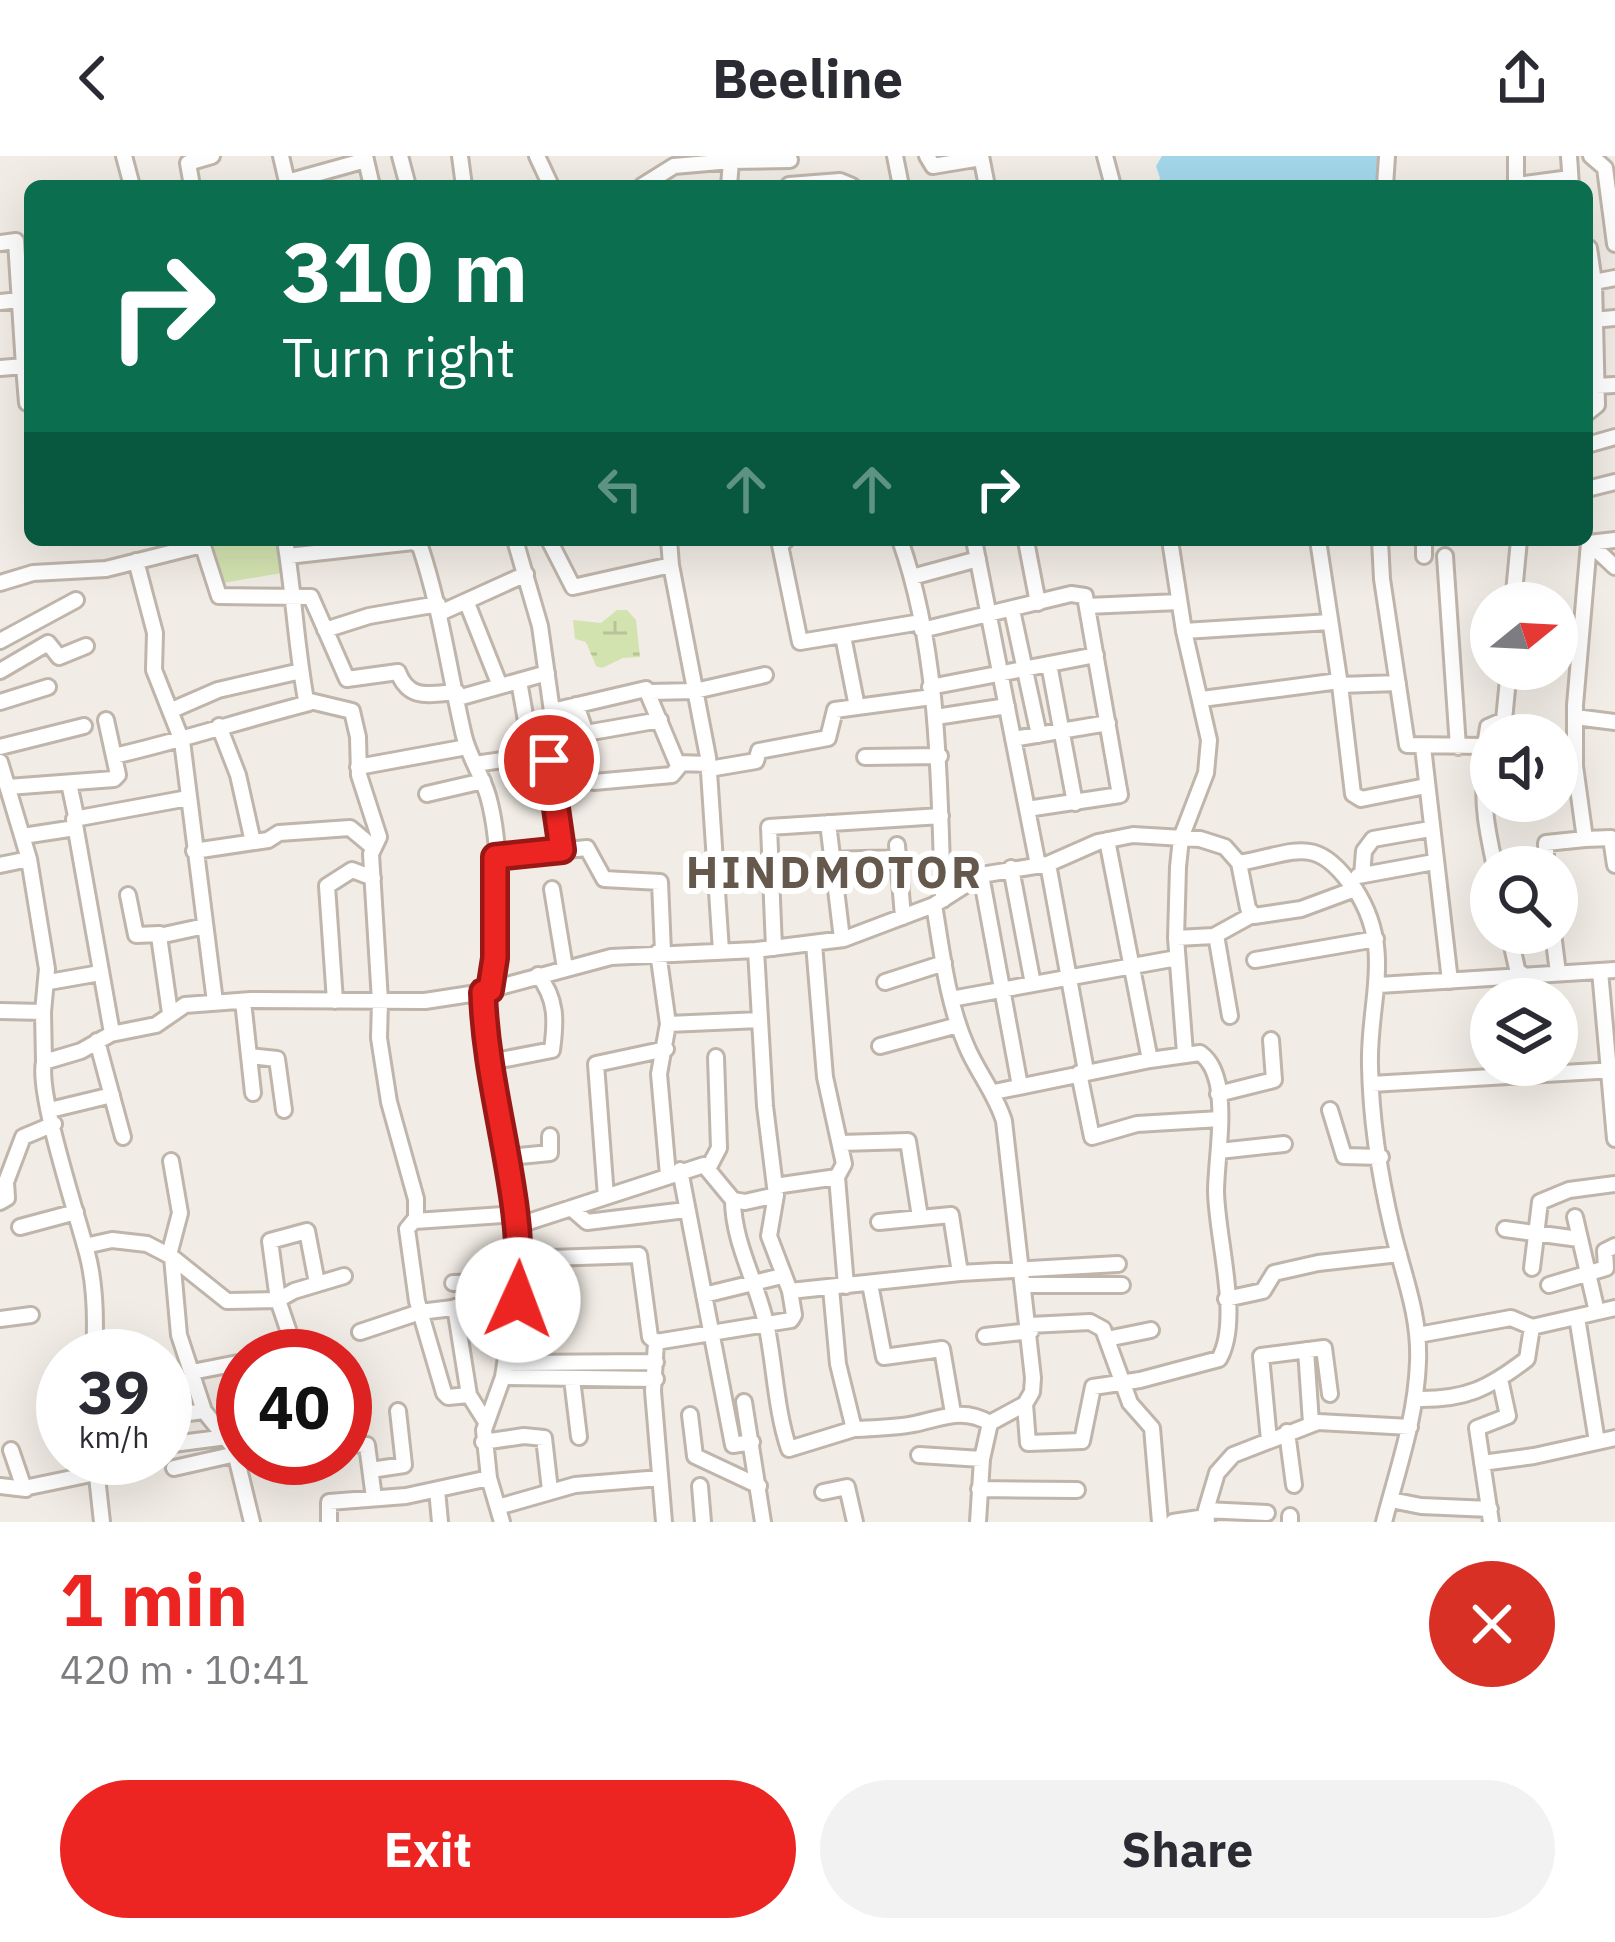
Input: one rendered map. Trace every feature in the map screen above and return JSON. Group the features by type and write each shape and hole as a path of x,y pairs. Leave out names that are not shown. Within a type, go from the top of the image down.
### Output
{"street":[{"path":"192,180 188,163 212,156"},
{"path":"927,156 933,166 981,157"},
{"path":"1591,156 1605,167 1615,243"},
{"path":"300,180 366,158"},
{"path":"652,180 674,166 790,158"},
{"path":"729,180 731,161"},
{"path":"15,241 24,341"},
{"path":"1593,276 1598,404 1593,408"},
{"path":"1594,282 1615,278"},
{"path":"0,302 19,300"},
{"path":"1593,320 1615,318"},
{"path":"1597,386 1615,385"},
{"path":"203,546 219,596 311,597 349,680 398,672 404,687 414,694 458,695 547,673"},
{"path":"309,703 295,639 296,598 287,548 330,546"},
{"path":"418,546 439,609 467,747 494,823 495,958 487,991 490,1062 509,1156 521,1258 504,1370 483,1442 489,1478 500,1514 550,1490 605,1480 660,1478"},
{"path":"517,546 541,626 557,752 549,761 562,850"},
{"path":"552,546 573,587 671,565"},
{"path":"669,546 709,766 722,951"},
{"path":"780,546 799,641 989,616 1079,593 1084,596 1120,795 1027,809"},
{"path":"902,546 921,626 940,756 938,903 944,963 958,1025 994,1092 1007,1138 1034,1378 1024,1404 1027,1442 1082,1441 1092,1388 1219,1359 1224,1350 1226,1299 1216,1193 1219,1094 1208,1059 1200,1053 994,1092"},
{"path":"975,546 1066,978 1092,1137 1137,1124 1220,1119"},
{"path":"1027,546 1038,603"},
{"path":"1171,546 1208,740 1206,773 1181,838 1176,938 1186,1053"},
{"path":"1319,546 1353,794 1361,799 1426,786"},
{"path":"1380,546 1406,743 1409,747 1470,747"},
{"path":"1515,582 1518,546"},
{"path":"1575,714 1588,546"},
{"path":"1592,546 1615,568"},
{"path":"0,583 30,573 136,562 157,548"},
{"path":"1444,556 1458,747"},
{"path":"912,577 978,559"},
{"path":"136,562 155,633 153,664 182,741 215,1002"},
{"path":"325,630 374,615 467,603 526,574"},
{"path":"0,641 76,600"},
{"path":"1087,606 1180,602"},
{"path":"467,603 500,686"},
{"path":"1012,610 1039,735"},
{"path":"1184,631 1330,622"},
{"path":"843,636 857,706"},
{"path":"0,671 47,643 59,657 86,646"},
{"path":"552,711 643,688 649,692 675,760 709,766 756,761 759,751 828,738 835,710 1096,655"},
{"path":"1049,664 1076,803"},
{"path":"172,710 218,690 301,671"},
{"path":"649,692 695,691 766,675"},
{"path":"519,681 532,755"},
{"path":"1202,699 1340,683 1398,683"},
{"path":"0,702 48,687"},
{"path":"114,756 309,703 352,710 358,767 379,839 373,878 379,1038 416,1199 415,1221"},
{"path":"576,705 584,733 660,720"},
{"path":"936,717 1007,706"},
{"path":"1578,717 1615,722"},
{"path":"95,1329 85,1246 52,1117 44,1062 43,1012 49,982 29,859 3,775 69,783 114,779 118,775 106,720"},
{"path":"1013,739 1108,723"},
{"path":"0,747 84,725"},
{"path":"219,726 238,775 253,842"},
{"path":"358,767 467,747"},
{"path":"1423,747 1450,981"},
{"path":"475,764 557,752"},
{"path":"865,757 940,756"},
{"path":"594,782 672,775 681,764"},
{"path":"427,794 482,781"},
{"path":"69,783 100,973 112,1095 123,1137"},
{"path":"1578,788 1585,839"},
{"path":"23,836 188,798"},
{"path":"774,948 770,827 941,816"},
{"path":"828,823 842,939"},
{"path":"194,851 270,840 279,833 353,828 374,848"},
{"path":"1354,881 1370,842 1430,829"},
{"path":"44,1062 81,1051 105,1037 156,1024 185,1005 243,1000 425,1001 487,991 611,957 756,950 842,939 938,903 980,874 1043,864 1133,835 1214,842 1239,862 1252,915"},
{"path":"1546,846 1610,837 1615,865"},
{"path":"1107,840 1150,1060"},
{"path":"495,857 590,850 602,878 659,882 668,1024 659,1074 674,1173 686,1210 733,1445 752,1442"},
{"path":"1239,862 1308,850 1328,857 1354,881 1376,939 1379,985 1371,1084 1399,1254 1418,1335 1416,1399 1384,1522"},
{"path":"829,860 897,851 903,917"},
{"path":"0,866 29,859"},
{"path":"1176,938 1216,935 1252,915 1270,917 1301,909 1354,881 1434,862"},
{"path":"1011,868 1033,984"},
{"path":"335,1001 326,887 352,870 373,878"},
{"path":"980,874 1020,1086"},
{"path":"552,889 566,968"},
{"path":"128,895 136,934 205,926"},
{"path":"160,934 170,1013"},
{"path":"1216,935 1230,1016"},
{"path":"1255,961 1376,939"},
{"path":"814,944 825,1077 844,1168 837,1177 836,1347 854,1430"},
{"path":"521,1258 638,1254 650,1337 656,1342 793,1318 790,1291 769,1231 776,1191 756,950"},
{"path":"1515,954 1520,978"},
{"path":"1556,954 1558,973"},
{"path":"951,999 1177,958"},
{"path":"885,982 944,963"},
{"path":"1379,985 1607,970 1615,1139"},
{"path":"49,982 100,973"},
{"path":"490,1062 552,1050 554,1004 538,975"},
{"path":"243,1000 253,1094"},
{"path":"0,1011 43,1012"},
{"path":"668,1024 760,1020"},
{"path":"880,1046 958,1025"},
{"path":"1219,1094 1274,1080 1271,1040"},
{"path":"606,1197 596,1064 666,1049"},
{"path":"249,1057 277,1059 284,1110"},
{"path":"709,1167 719,1148 716,1057"},
{"path":"1578,1071 1613,1071"},
{"path":"1371,1084 1470,1075"},
{"path":"0,1202 7,1198 6,1182 23,1137 52,1117 112,1095"},
{"path":"1330,1110 1343,1156 1381,1157"},
{"path":"509,1156 550,1153 550,1136"},
{"path":"841,1143 908,1141 920,1217"},
{"path":"1219,1151 1284,1144"},
{"path":"171,1162 180,1213 171,1256 178,1329"},
{"path":"469,1395 448,1397 444,1393 420,1312 407,1228 415,1221 518,1219 709,1167"},
{"path":"709,1167 733,1200 735,1222 767,1324 788,1449 854,1430 910,1425 953,1413 990,1423"},
{"path":"733,1200 837,1177"},
{"path":"1532,1268 1542,1201 1569,1190 1615,1184"},
{"path":"571,1208 587,1222 686,1210"},
{"path":"20,1227 76,1213"},
{"path":"879,1222 953,1216 960,1273"},
{"path":"1575,1217 1597,1312"},
{"path":"1505,1229 1580,1239"},
{"path":"288,1329 278,1300 272,1240 307,1231 317,1283"},
{"path":"85,1246 112,1240 147,1244 171,1256 227,1301 278,1300 344,1276"},
{"path":"1549,1285 1606,1268 1605,1251 1615,1246"},
{"path":"1226,1299 1263,1291 1273,1273 1399,1254"},
{"path":"1024,1276 1118,1264"},
{"path":"790,1291 960,1273 1122,1285"},
{"path":"704,1295 782,1276"},
{"path":"453,1283 519,1280"},
{"path":"869,1284 884,1357 942,1348 953,1413"},
{"path":"369,1329 420,1312 518,1300"},
{"path":"455,1307 469,1395 486,1422"},
{"path":"1418,1335 1511,1318 1532,1327 1615,1308"},
{"path":"0,1318 31,1315"},
{"path":"1577,1316 1597,1442"},
{"path":"985,1336 1094,1322 1101,1326 1130,1403 1153,1432 1160,1522"},
{"path":"1416,1399 1458,1398 1500,1379 1527,1359 1532,1327"},
{"path":"1107,1339 1151,1330"},
{"path":"656,1342 652,1391 664,1522"},
{"path":"1268,1440 1261,1356 1325,1349 1330,1394"},
{"path":"1306,1350 1311,1423"},
{"path":"504,1370 656,1361"},
{"path":"216,1367 192,1372 204,1411 216,1425"},
{"path":"504,1370 572,1379 656,1379"},
{"path":"572,1379 579,1438"},
{"path":"1391,1500 1491,1515 1477,1427 1508,1416 1500,1379"},
{"path":"744,1402 763,1522"},
{"path":"978,1522 982,1459 990,1423 1024,1404"},
{"path":"192,1413 204,1411"},
{"path":"372,1470 404,1465 398,1411"},
{"path":"690,1415 695,1456 759,1486"},
{"path":"1200,1518 1224,1462 1268,1440 1311,1423 1410,1427"},
{"path":"1287,1432 1294,1485"},
{"path":"483,1442 544,1438 550,1490"},
{"path":"1482,1462 1615,1438"},
{"path":"11,1450 26,1489"},
{"path":"919,1455 982,1459"},
{"path":"329,1522 327,1503 437,1490 489,1478"},
{"path":"372,1479 374,1498"},
{"path":"0,1486 26,1489 38,1485"},
{"path":"97,1485 102,1522"},
{"path":"243,1485 252,1522"},
{"path":"700,1486 703,1522"},
{"path":"823,1492 847,1487 855,1522"},
{"path":"980,1489 1077,1490"},
{"path":"437,1490 440,1522"},
{"path":"1173,1522 1267,1514"}],"green space":[{"path":"211,546 282,546 287,572 223,583"},
{"path":"617,610 627,610 636,620 640,657 623,658 602,668 596,666 586,642 575,639 573,620 601,623"}],"water":[{"path":"1162,156 1383,156 1382,180 1159,180 1156,166"}],"district":[{"name":"HINDMOTOR","path":"835,872"}],"route":[{"path":"518,1300 517,1204 495,1100 483,992 490,990 495,958 495,857 562,850 549,760"}]}
